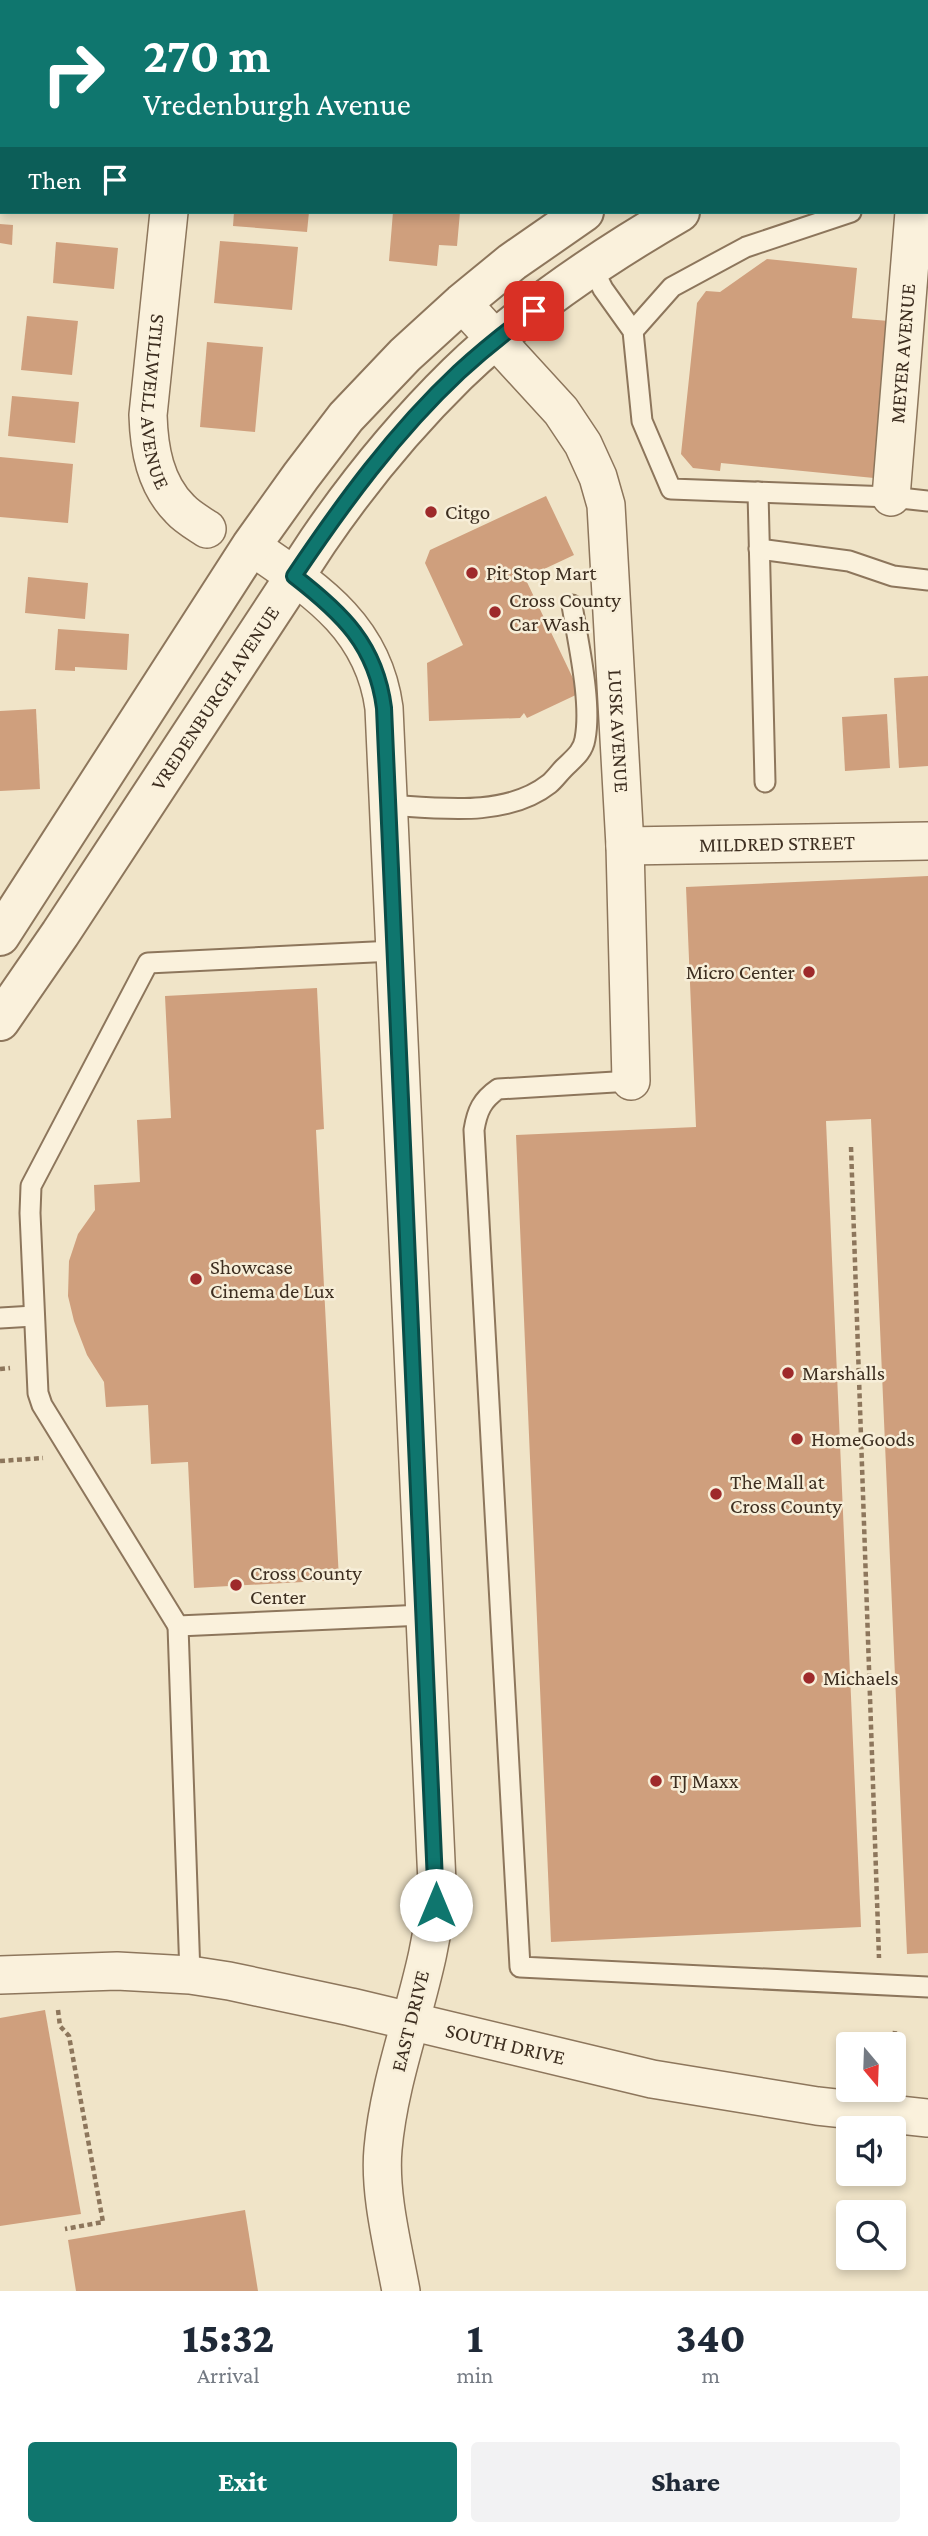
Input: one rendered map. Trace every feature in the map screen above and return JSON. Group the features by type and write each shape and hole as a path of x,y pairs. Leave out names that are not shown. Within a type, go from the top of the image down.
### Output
{"street":[{"name":"STILLWELL AVENUE","path":"169,214 148,415 149,443 165,491 180,510 207,529"},
{"name":"VREDENBURGH AVENUE","path":"0,1021 75,912 294,576 342,507 402,432 459,372 495,340 592,267 677,214"},
{"name":"MEYER AVENUE","path":"891,497 914,214"},
{"path":"0,936 251,546 346,417 405,355 462,303 570,216"},
{"name":"LUSK AVENUE","path":"462,303 561,411 583,444 598,477 606,505 625,846 631,1081"},
{"name":"EAST DRIVE","path":"251,546 294,576 348,622 365,646 384,708 436,1905 430,1941 389,2109 383,2152 386,2199 401,2291"},
{"name":"MILDRED STREET","path":"625,846 928,841"},
{"name":"SOUTH DRIVE","path":"0,1975 117,1971 190,1975 410,2021 664,2081 817,2106 928,2118"}],"lane":[{"path":"633,331 672,287 746,247 846,214"},
{"path":"592,267 603,289 633,331 642,421 671,489 891,497 928,501"},
{"path":"758,492 765,782"},
{"path":"759,549 849,561 893,576 928,580"},
{"path":"387,806 449,808 494,806 517,801 548,784 582,749 586,738 586,699 572,605"},
{"path":"190,1975 178,1626 42,1405 38,1393 34,1316 31,1186 148,962 394,951"},
{"path":"631,1081 498,1088 485,1098 477,1112 474,1130 520,1967 928,1987"},
{"path":"0,1318 34,1316"},
{"path":"178,1626 424,1615"}],"path":[{"path":"851,1147 879,1970"},
{"path":"0,1461 47,1457"},
{"path":"58,2010 60,2026 69,2036 103,2222 65,2229"}],"building":[{"path":"234,214 309,214 307,232 233,226"},
{"path":"393,214 460,214 457,246 439,245 437,266 389,261"},
{"path":"0,224 13,225 12,245 0,243"},
{"path":"220,241 298,247 292,310 214,303"},
{"path":"56,242 118,248 114,289 53,283"},
{"path":"767,259 857,268 852,318 889,321 874,478 721,463 720,471 693,468 681,454 697,303 706,291 720,292"},
{"path":"27,316 78,321 72,375 21,370"},
{"path":"207,342 263,347 255,432 200,427"},
{"path":"12,396 79,402 75,443 8,436"},
{"path":"0,457 73,464 68,523 0,517"},
{"name":"Cross County Car Wash","path":"546,496 574,555 525,578 580,693 527,718 524,713 520,718 429,721 427,663 463,645 425,563 430,550"},
{"path":"28,577 88,583 85,619 25,613"},
{"path":"58,629 129,634 127,670 75,667 75,671 55,670"},
{"path":"928,676 928,766 899,768 894,678"},
{"path":"36,709 40,789 0,791 0,711"},
{"path":"887,714 890,768 845,771 842,717"},
{"name":"The Mall at Cross County","path":"928,876 928,1953 907,1954 871,1119 826,1121 861,1927 551,1942 516,1135 696,1127 686,887"},
{"name":"Showcase Cinema de Lux","path":"317,988 324,1129 316,1130 339,1580 194,1588 188,1462 151,1464 148,1405 106,1407 104,1382 87,1355 74,1321 68,1296 69,1261 78,1234 95,1210 94,1185 140,1182 137,1120 171,1118 165,996"},
{"path":"45,2010 81,2214 0,2226 0,2018"},
{"path":"245,2210 258,2291 76,2291 68,2240"}],"place":[{"name":"Citgo","path":"431,512"},
{"name":"Pit Stop Mart","path":"472,573"},
{"name":"Cross County Car Wash","path":"495,612"},
{"name":"Micro Center","path":"809,972"},
{"name":"Showcase Cinema de Lux","path":"196,1279"},
{"name":"Marshalls","path":"788,1373"},
{"name":"HomeGoods","path":"797,1439"},
{"name":"The Mall at Cross County","path":"716,1494"},
{"name":"Cross County Center","path":"236,1585"},
{"name":"Michaels","path":"809,1678"},
{"name":"TJ Maxx","path":"656,1781"}],"route":[{"path":"436,1905 384,708 374,669 357,634 324,599 294,576 342,507 402,432 459,372 495,340 534,311"}]}
